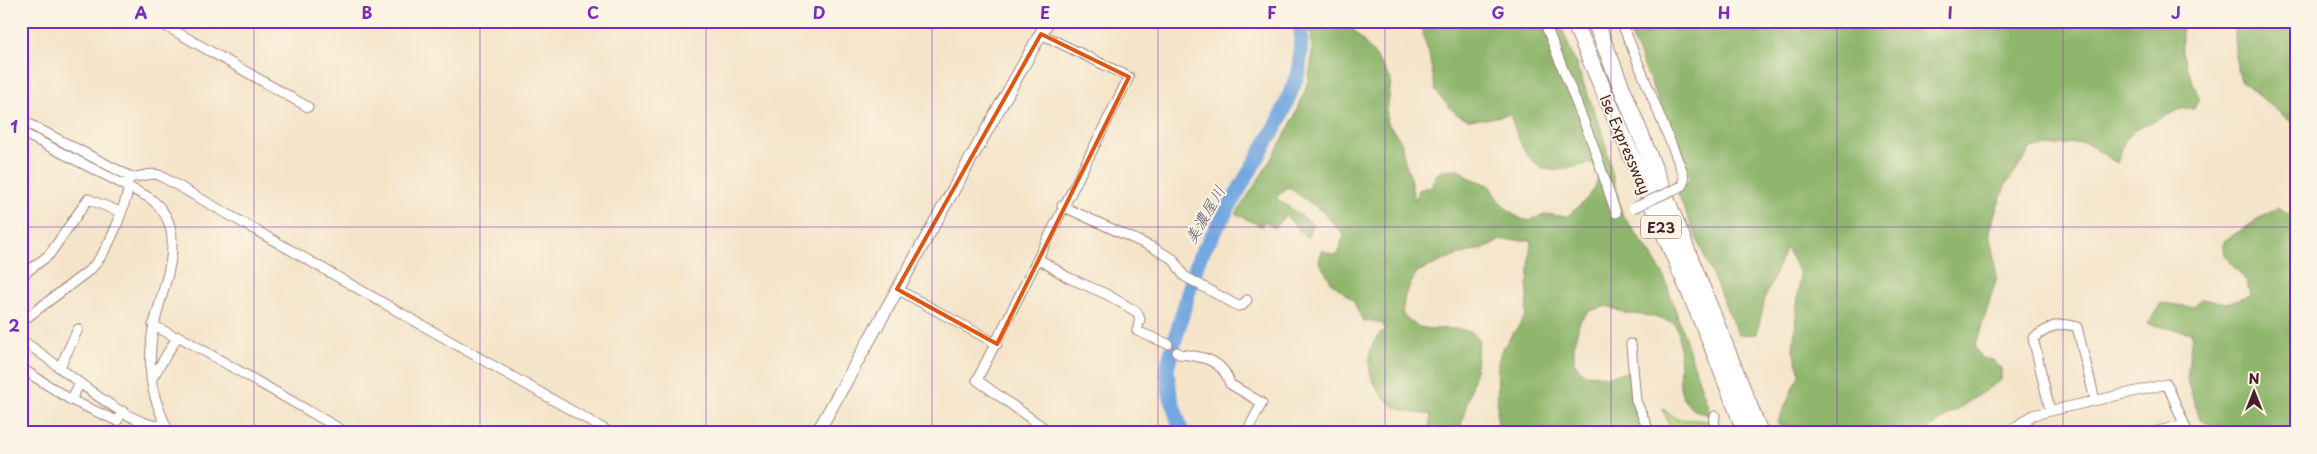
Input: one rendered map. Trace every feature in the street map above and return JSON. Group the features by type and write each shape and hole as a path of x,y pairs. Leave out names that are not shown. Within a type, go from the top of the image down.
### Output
{"highway":[{"name":"Ise Expressway","path":"1574,21 1709,338 1746,433"},
{"name":"Ise Expressway","path":"1595,21 1760,433"}],"street":[{"path":"157,21 308,107"},
{"path":"817,433 1048,21"},
{"path":"1544,21 1593,145 1616,213"},
{"path":"1621,21 1684,180 1682,186 1633,208"},
{"path":"1041,34 1128,77 1062,206 1039,259 997,344 977,380 1051,433"},
{"path":"21,120 131,177 142,177 151,174 158,176 611,433"},
{"path":"21,132 148,197 159,206 167,218 173,234 173,252 153,325 150,349 154,393 167,429"},
{"path":"23,318 91,269 100,260 107,248 131,177"},
{"path":"21,276 48,255 88,199 120,212"},
{"path":"1062,206 1154,248 1173,259 1184,276 1238,306 1243,306 1247,300"},
{"path":"1039,259 1066,277 1106,294 1137,312 1140,319 1137,331 1168,344"},
{"path":"897,288 997,344"},
{"path":"2050,410 2032,338 2059,323 2066,323 2077,327 2095,400"},
{"path":"153,325 177,338 178,336 347,433"},
{"path":"60,368 78,329"},
{"path":"153,377 177,338"},
{"path":"21,340 107,403 154,426 167,429"},
{"path":"1631,344 1636,401 1650,433"},
{"path":"1176,352 1179,354 1205,356 1227,374 1230,384 1262,403 1246,433"},
{"path":"21,368 71,400 117,421 123,412"},
{"path":"71,400 80,383"},
{"path":"2006,433 2033,415 2166,384 2186,429 2149,433"},
{"path":"1715,416 1714,422 1718,433"},
{"path":"2025,421 2033,433"}],"highlighted area":[{"path":"1041,34 1129,77 997,344 897,289"}],"green space":[{"path":"1310,21 1346,21 1375,55 1391,80 1386,121 1401,141 1414,200 1419,190 1431,186 1438,173 1445,170 1459,169 1468,177 1489,185 1498,200 1514,215 1524,220 1530,220 1547,214 1566,217 1579,207 1596,186 1598,178 1596,170 1591,163 1560,170 1539,166 1526,152 1510,114 1486,119 1467,119 1456,114 1436,92 1429,55 1419,21 1559,21 1602,131 1622,214 1664,276 1711,416 1692,409 1683,399 1680,386 1679,334 1674,323 1650,316 1625,313 1607,306 1589,311 1580,321 1574,344 1574,362 1586,374 1610,376 1628,372 1633,406 1642,424 1639,429 1634,432 1616,425 1613,433 1497,433 1498,363 1501,351 1526,315 1531,240 1500,240 1491,246 1449,258 1417,272 1405,295 1402,313 1417,326 1433,329 1466,330 1479,339 1475,372 1459,433 1428,433 1431,415 1403,410 1394,406 1385,398 1372,379 1369,358 1372,347 1385,329 1382,323 1363,321 1353,300 1332,283 1319,262 1322,250 1333,255 1338,253 1344,235 1322,211 1288,187 1276,198 1313,224 1307,238 1285,215 1275,228 1265,221 1261,226 1236,214 1279,145 1299,107 1306,88 1311,65"},
{"path":"1625,21 2182,21 2182,54 2199,98 2194,109 2181,109 2133,131 2125,140 2117,163 2084,142 2032,148 2005,186 1989,230 1997,277 1975,347 1981,358 1993,360 2001,368 2001,380 1922,433 1782,433 1778,422 1800,373 1793,351 1800,273 1786,248 1765,298 1757,334 1738,335 1678,194 1690,177"},
{"path":"2235,21 2296,21 2296,126 2241,81 2235,56"},
{"path":"2278,207 2296,220 2296,433 2232,433 2200,420 2187,380 2192,333 2148,324 2161,303 2193,307 2201,299 2227,303 2250,295 2247,282 2223,253 2224,241"},
{"path":"1662,408 1676,419 1710,421 1715,433 1673,433"}],"waterway":[{"name":"美濃屋川","path":"1182,433 1170,395 1167,368 1194,273 1199,258 1279,121 1299,71 1302,21"}]}
